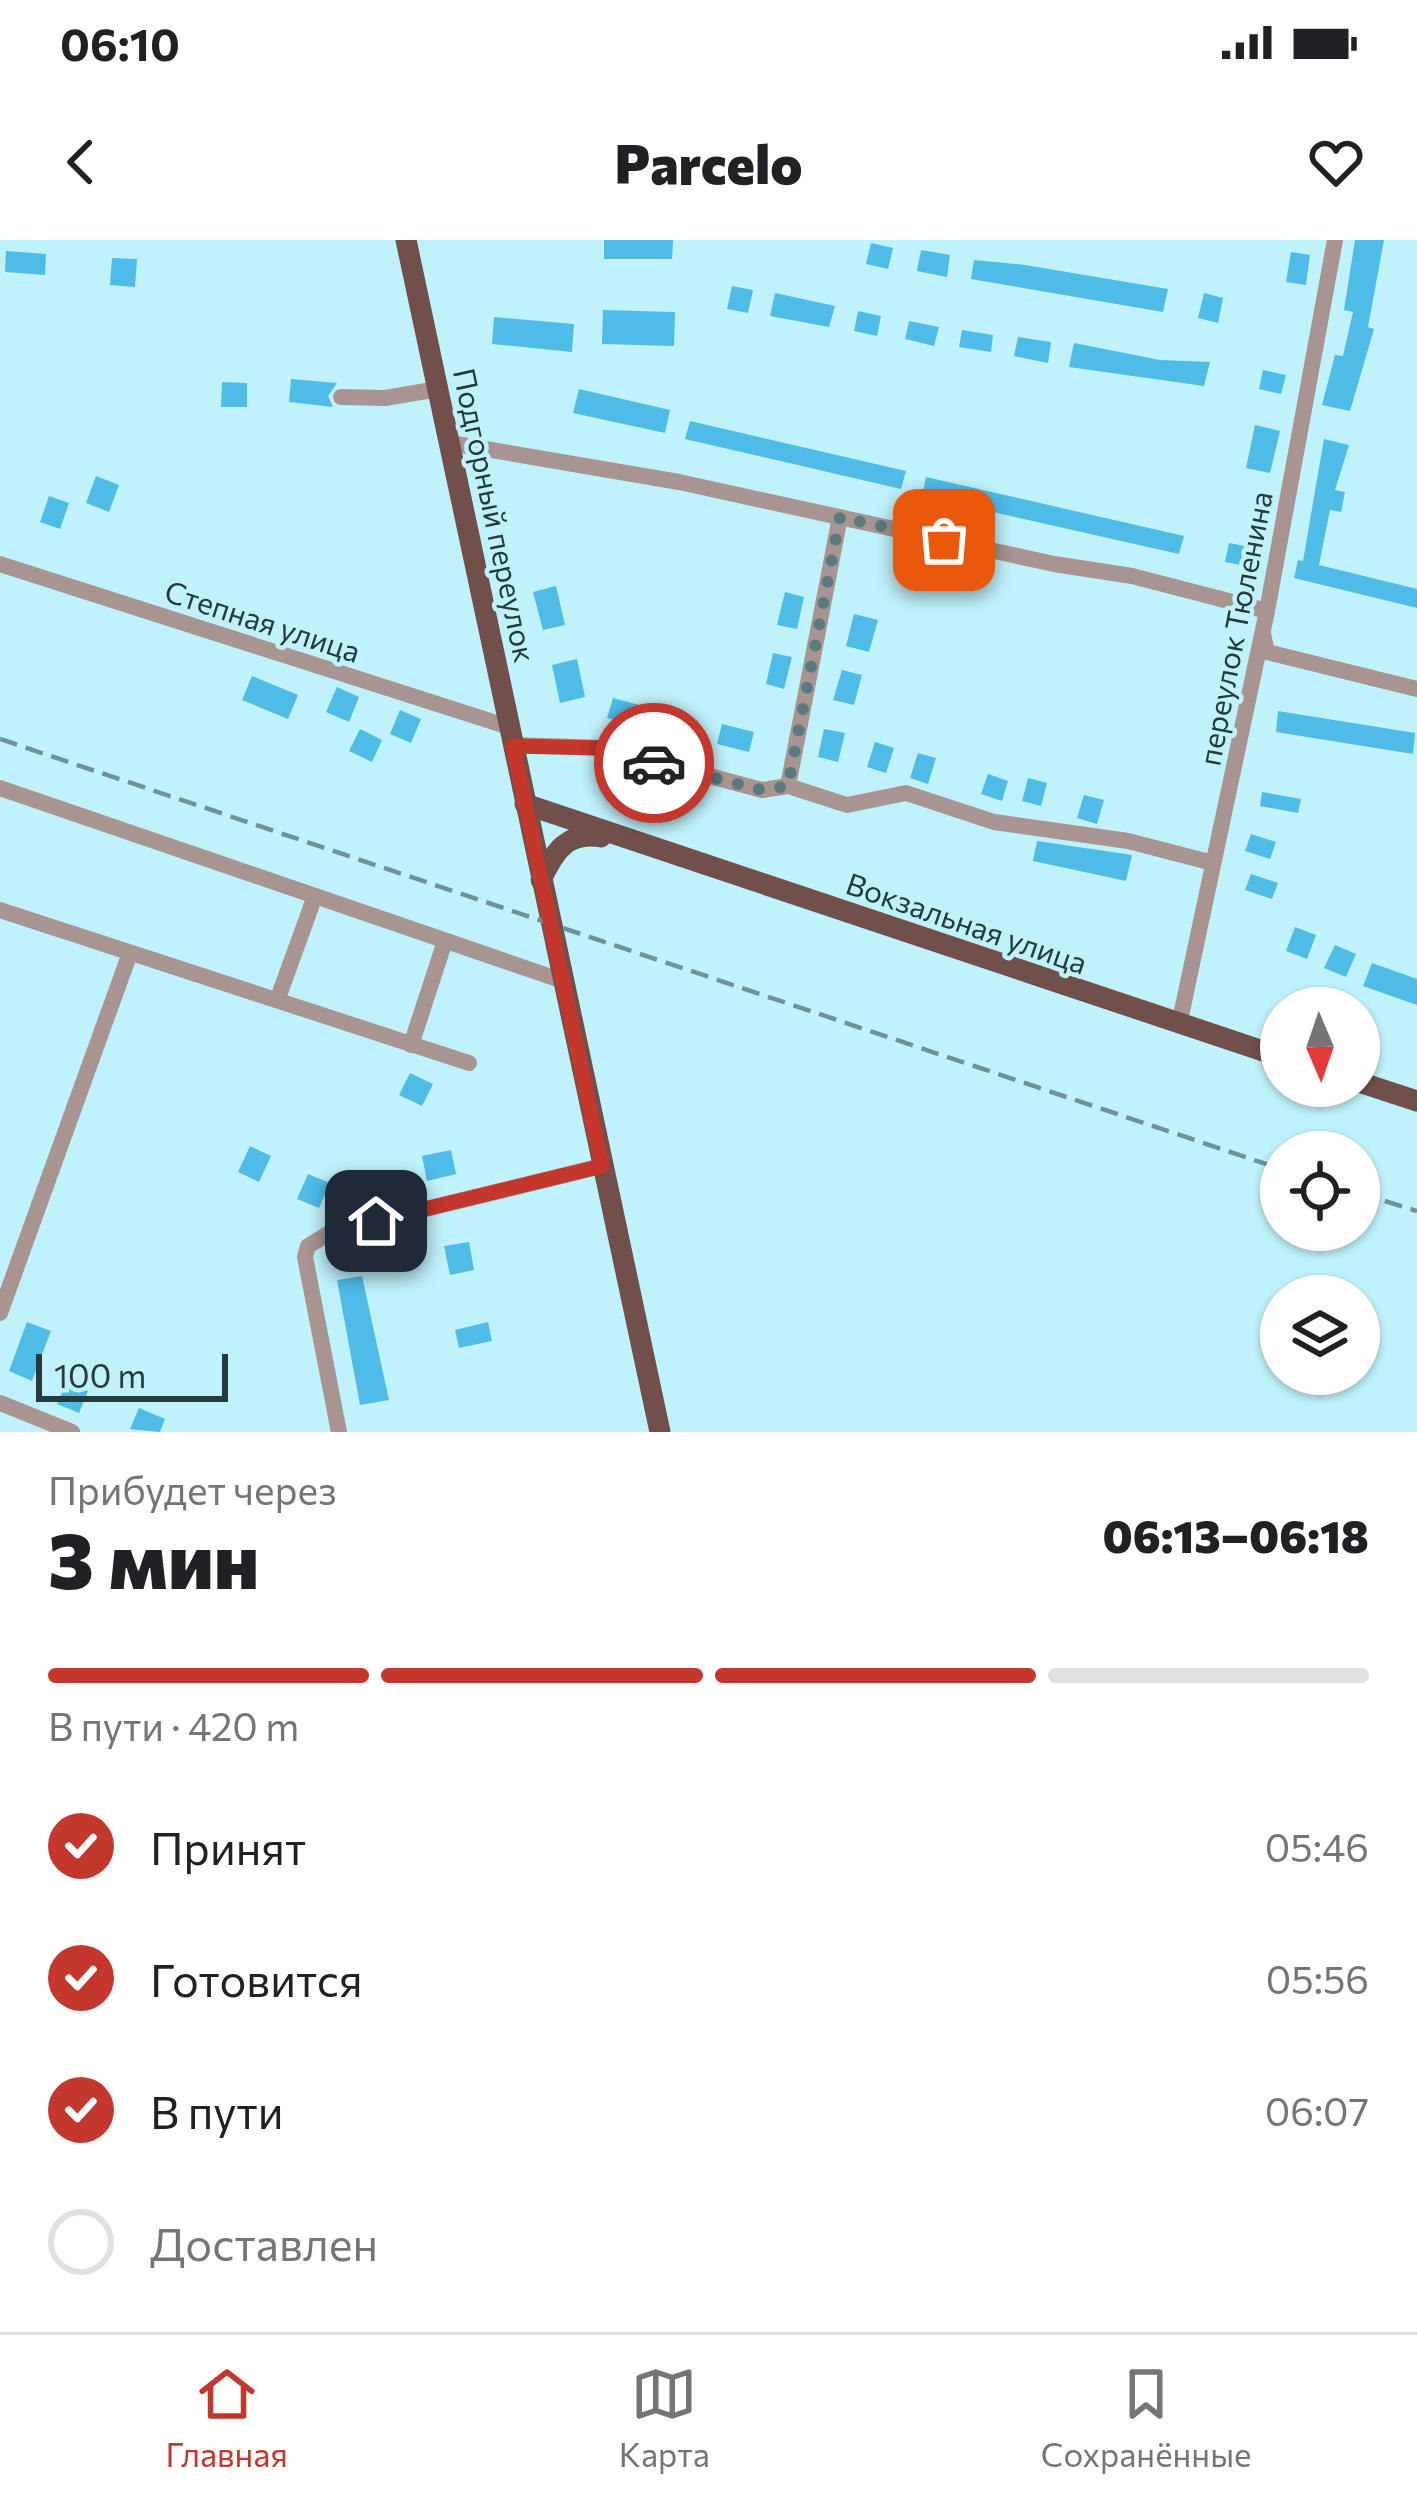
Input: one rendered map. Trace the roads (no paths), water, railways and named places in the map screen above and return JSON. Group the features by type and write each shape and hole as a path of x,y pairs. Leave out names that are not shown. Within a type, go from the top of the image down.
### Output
{"main road":[{"name":"Подгорный переулок","path":"406,240 660,1432"},
{"path":"524,803 634,842"},
{"path":"541,880 554,852 573,837 634,842"},
{"name":"Вокзальная улица","path":"634,842 1260,1050"},
{"path":"1380,1089 1417,1101"}],"street":[{"name":"переулок Тюленина","path":"1179,1024 1267,611 1335,240"},
{"path":"341,397 385,398 438,389"},
{"path":"450,443 679,482 1155,581 1267,611"},
{"path":"788,786 840,517"},
{"name":"Степная улица","path":"0,564 511,736 604,748 762,790 788,786 848,805 906,794 994,822 1129,841 1213,863"},
{"path":"1262,633 1267,652 1417,689"},
{"path":"0,788 563,981"},
{"path":"278,998 315,896"},
{"path":"0,910 469,1063"},
{"path":"411,1045 445,941"},
{"path":"0,1313 130,952"},
{"path":"339,1432 305,1258 308,1246 331,1232 602,1166"},
{"path":"0,1403 72,1432"}],"railway":[{"path":"0,739 1260,1162"},
{"path":"1380,1200 1417,1211"}]}
